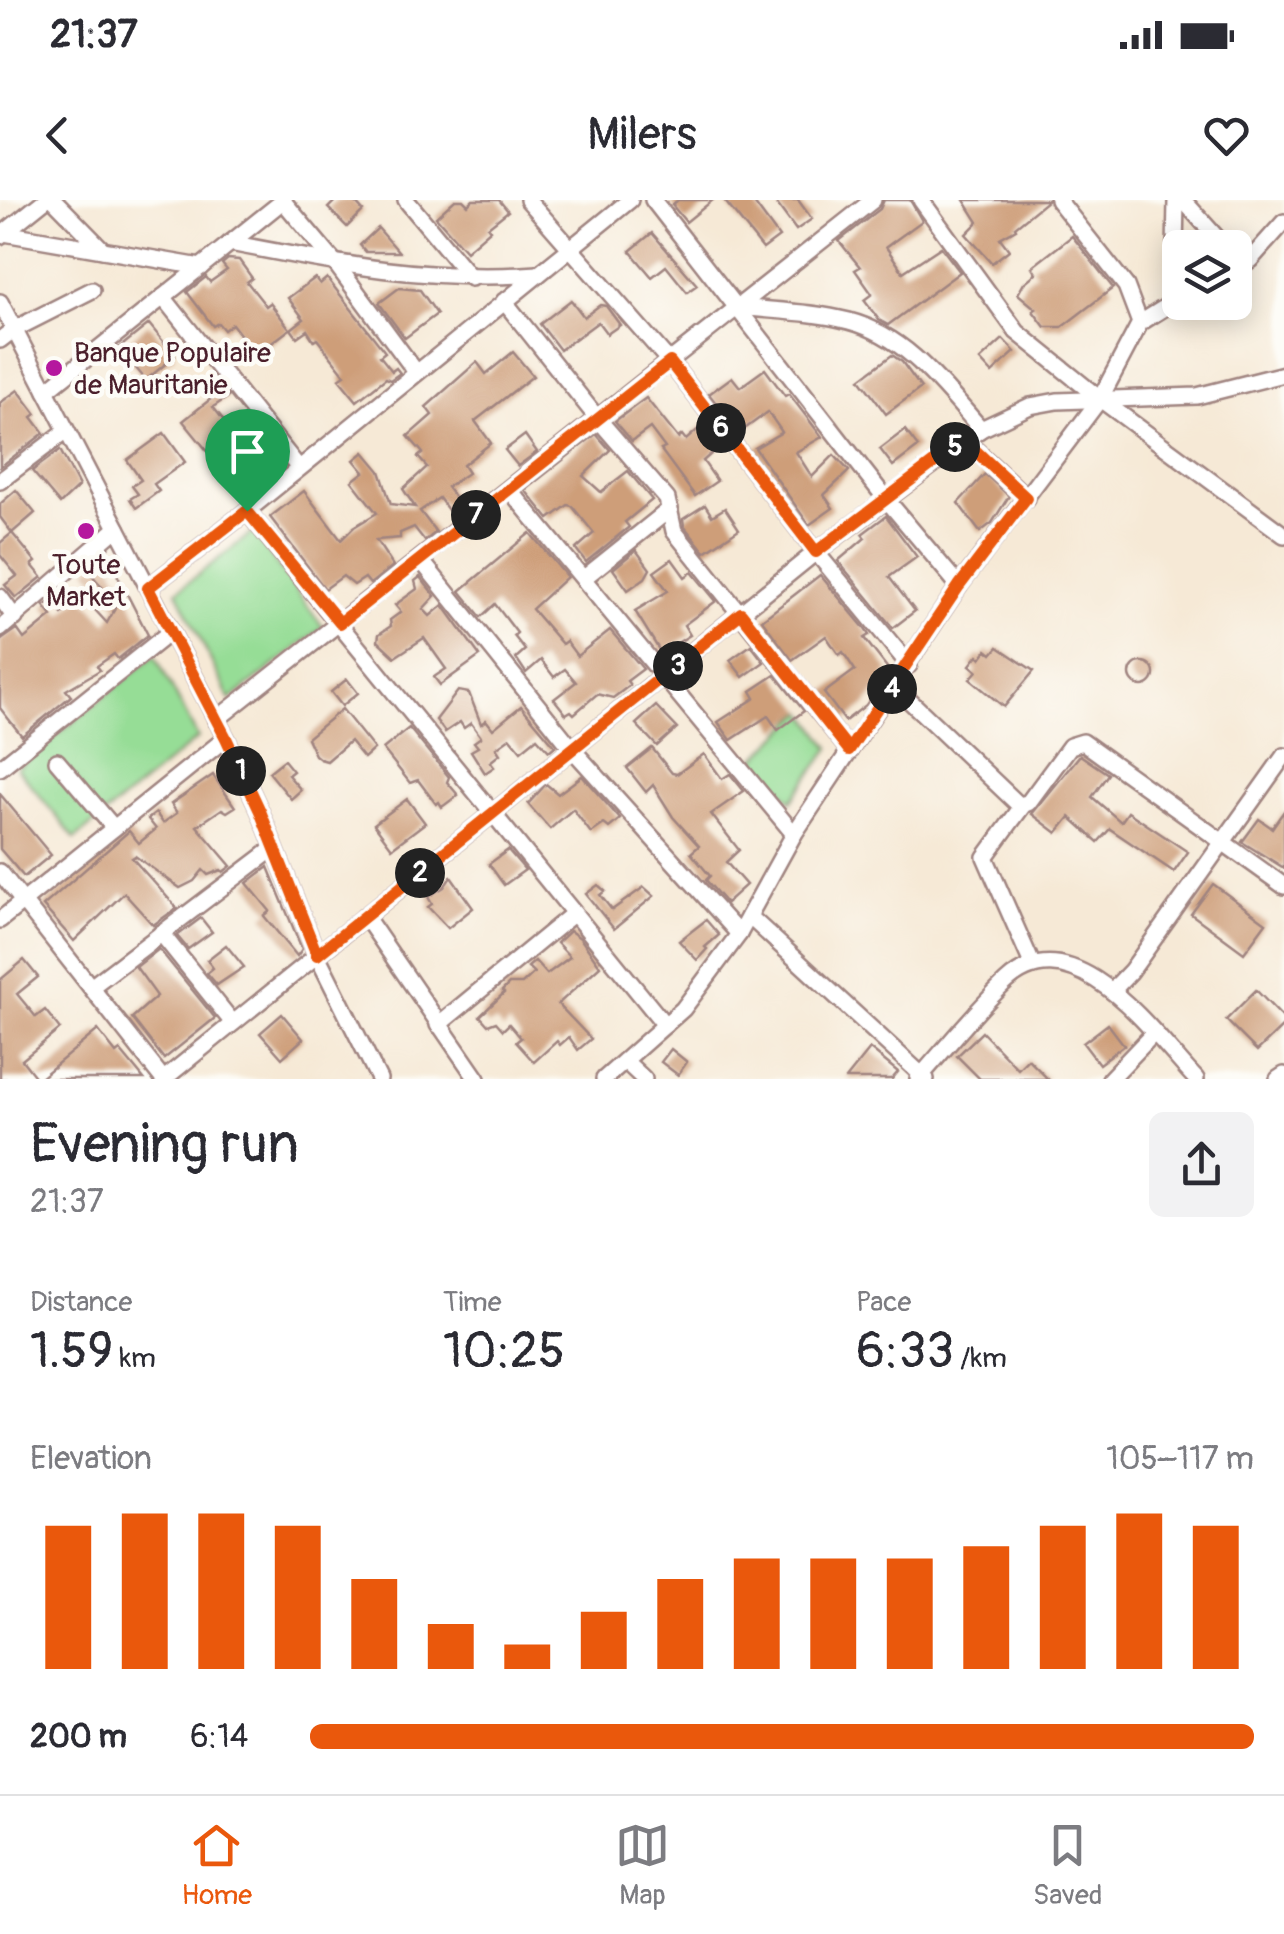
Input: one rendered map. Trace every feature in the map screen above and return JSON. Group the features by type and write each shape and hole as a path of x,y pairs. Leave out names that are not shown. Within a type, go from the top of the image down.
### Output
{"street":[{"path":"2,234 45,200"},
{"path":"54,200 103,250"},
{"path":"406,200 471,278"},
{"path":"528,200 670,362 816,552 909,665"},
{"path":"148,588 630,200"},
{"path":"653,200 886,499 959,586"},
{"path":"216,720 873,200"},
{"path":"921,200 1017,332 1100,399 1282,530"},
{"path":"1058,200 1126,286 1140,323"},
{"path":"1180,200 1209,230"},
{"path":"1179,230 1180,200"},
{"path":"46,392 284,201 416,372"},
{"path":"1252,251 1284,222"},
{"path":"2,234 201,267"},
{"path":"230,244 336,264 471,278 538,274"},
{"path":"7,335 92,290"},
{"path":"163,298 298,468"},
{"path":"504,300 598,419 662,492 674,531 849,750"},
{"path":"0,302 7,335 46,392 226,738 317,955 376,1073 356,1079"},
{"path":"739,308 850,321 874,331 928,368 980,430"},
{"path":"604,1079 684,1008 739,934 794,834 959,586 1100,399 1140,323 1162,309"},
{"path":"0,872 164,1079 816,552 964,440 1030,406 1198,396 1284,374"},
{"path":"0,481 66,431"},
{"path":"964,440 1026,498"},
{"path":"508,490 794,834"},
{"path":"584,578 670,509"},
{"path":"247,511 665,1025"},
{"path":"0,629 117,528"},
{"path":"420,560 574,751 739,934"},
{"path":"0,597 15,618"},
{"path":"3,759 170,632"},
{"path":"894,686 1019,804 1024,804"},
{"path":"0,920 226,738"},
{"path":"1033,966 985,857 1070,746 1082,742 1284,886"},
{"path":"1112,991 1131,971 1284,756"},
{"path":"57,762 114,828"},
{"path":"1268,778 1284,788"},
{"path":"91,987 274,848"},
{"path":"438,1025 573,914"},
{"path":"365,916 477,1079"},
{"path":"749,916 922,1077 1007,981 1033,966 1066,965 1086,972 1112,991 1196,1079"},
{"path":"161,934 233,1023"},
{"path":"1110,1079 1153,1034"},
{"path":"625,1060 644,1079"}],"green space":[{"path":"253,532 323,627 230,700 177,591"},
{"path":"155,655 198,738 75,839 17,768"},
{"path":"804,711 830,748 791,801 754,760"}],"building":[{"path":"336,200 353,200 363,211 347,227 328,208"},
{"path":"455,200 468,205 473,200 499,200 508,211 466,251 436,217"},
{"path":"678,200 713,200 686,222 672,205"},
{"path":"724,200 752,200 779,237 763,249"},
{"path":"774,200 798,200 812,219 796,230"},
{"path":"884,200 910,200 922,221 886,247 903,272 941,247 960,272 888,325 879,320 864,300 872,294 855,270 860,267 839,241 880,209"},
{"path":"964,200 1047,201 1000,238 1009,250 992,263 966,234 978,222"},
{"path":"378,228 399,252 366,252 360,245"},
{"path":"652,233 697,285 687,292 666,266 652,277 630,251"},
{"path":"1072,236 1113,288 1062,327 1045,327 1033,311 1036,309 1018,294 1036,273 1032,267"},
{"path":"228,259 239,260 252,278 247,282 290,329 256,355 232,324 224,330 218,323 213,326 187,292 206,277 210,282 227,270 222,264"},
{"path":"315,278 320,284 327,278 385,352 380,356 392,371 396,368 400,373 390,380 386,378 357,401 339,379 345,375 317,339 314,341 307,330 297,337 291,329 304,319 288,298"},
{"path":"399,288 420,290 437,314 405,338 379,303"},
{"path":"571,300 584,317 600,305 606,306 620,325 607,334 598,322 560,350 540,324"},
{"path":"149,324 175,356 146,380 119,348"},
{"path":"1003,339 1015,352 992,373 980,360"},
{"path":"513,352 533,376 475,421 491,443 463,465 468,473 447,487 464,510 454,518 439,498 420,511 436,532 425,541 414,527 400,533 400,538 376,540 393,566 370,584 365,578 354,585 343,576 325,589 270,517 304,491 341,540 377,513 352,481 364,472 354,460 364,452 380,471 391,504 415,507 403,489 427,467 418,457 423,453 408,436 432,415 426,407 477,362 486,374"},
{"path":"892,355 921,388 886,414 860,379"},
{"path":"765,369 822,437 796,452 812,477 834,455 849,471 824,495 833,508 809,525 755,448 782,432 768,412 739,433 709,394 732,377 740,387"},
{"path":"18,390 44,433 0,467 0,403"},
{"path":"222,390 228,397 213,407 234,433 209,453 183,421"},
{"path":"646,398 678,438 682,435 686,440 703,425 720,446 703,461 717,481 695,496 650,428 632,441 615,421"},
{"path":"905,430 918,447 893,466 880,449"},
{"path":"164,433 185,462 154,484 159,491 136,508 130,499 138,494 132,486 141,480 127,460"},
{"path":"596,434 610,450 583,476 601,492 628,471 652,500 625,522 629,527 586,562 576,549 594,533 572,506 549,519 525,490"},
{"path":"525,435 537,452 518,466 505,450"},
{"path":"60,450 79,486 60,504 32,471"},
{"path":"985,474 1009,496 992,523 980,532 958,503"},
{"path":"16,490 35,513 12,533 0,517 0,504"},
{"path":"705,505 712,516 725,508 739,529 705,552 684,526 683,519"},
{"path":"886,516 917,557 889,577 915,611 893,628 838,561 865,538 862,534"},
{"path":"12,533 36,562 32,565 42,577 16,598 5,585 17,576 0,555 0,543"},
{"path":"530,533 567,577 532,609 577,656 610,630 643,669 613,698 597,694 574,714 566,714 554,699 576,682 565,669 554,677 541,660 526,673 516,658 525,650 495,604 481,617 460,591"},
{"path":"636,550 650,569 645,578 628,590 613,569"},
{"path":"106,553 148,635 118,659 114,654 97,666 100,670 66,690 71,696 22,736 0,708 0,641 17,629 24,639 52,616 44,606 51,601 62,614 82,596 107,623 117,605 87,569"},
{"path":"672,559 685,577 692,572 716,601 684,625 690,635 661,653 635,611 668,591 654,572"},
{"path":"820,575 865,629 869,635 864,638 889,670 866,705 845,721 824,693 855,670 843,652 839,655 826,636 792,660 762,620"},
{"path":"420,577 435,596 423,609 430,616 443,605 480,656 440,685 434,677 446,669 424,638 395,657 378,641 379,634 391,626 390,620 401,612 395,605 417,589 415,581"},
{"path":"751,645 764,662 743,677 730,660"},
{"path":"998,647 1034,671 1004,707 970,679 977,671 970,665 978,655 981,658 987,650 992,654"},
{"path":"1142,662 1154,674 1142,686 1130,674"},
{"path":"775,675 804,711 778,730 768,716 731,740 718,722 755,698 751,691"},
{"path":"347,679 358,693 342,706 331,692"},
{"path":"458,691 469,693 481,724 486,720 493,729 521,706 555,746 549,751 537,738 521,751 510,738 496,748 500,754 490,762 494,767 485,773 471,751 478,747 474,742 481,737 471,723 464,728 460,722 445,732 436,720"},
{"path":"656,706 677,728 657,746 636,724"},
{"path":"342,709 374,749 364,758 350,741 327,761 320,759 307,738"},
{"path":"409,728 449,777 447,782 458,795 442,807 418,780 410,783 383,749"},
{"path":"652,748 677,774 704,754 722,779 730,774 744,791 711,814 739,850 726,862 746,885 726,903 706,880 710,876 691,853 699,846 673,817 653,785 646,792 627,768"},
{"path":"1080,755 1108,774 1092,797 1121,822 1128,812 1188,852 1174,872 1110,829 1098,842 1070,817 1057,833 1032,814"},
{"path":"284,760 293,771 288,775 301,790 291,799 269,772"},
{"path":"213,775 235,807 227,812 222,809 197,826 231,866 208,875 203,870 194,881 180,888 135,856 132,858 177,908 153,925 124,893 74,941 43,906 129,831 139,843 156,829 148,819 156,813 163,823 177,813 171,804"},
{"path":"582,776 620,819 609,828 604,824 591,833 573,809 550,829 528,804 546,784 558,794"},
{"path":"0,794 51,855 24,877 0,849"},
{"path":"407,799 425,823 392,848 374,824"},
{"path":"1284,811 1284,868 1242,842 1259,819 1272,828"},
{"path":"508,850 525,870 504,885 489,864"},
{"path":"268,867 302,949 297,956 264,916 270,911 247,883"},
{"path":"451,877 473,908 448,928 428,907 432,904 428,897"},
{"path":"1213,884 1266,923 1244,953 1191,914"},
{"path":"598,885 605,891 600,895 612,910 644,887 654,896 614,929 586,894"},
{"path":"201,918 212,932 188,949 177,936"},
{"path":"706,920 719,935 697,960 679,941"},
{"path":"570,931 580,938 600,966 558,1004 591,1039 578,1050 569,1037 560,1045 557,1041 534,1062 516,1042 521,1038 509,1024 503,1030 496,1022 488,1025 480,1016 509,984 522,984 534,973 528,967 535,961 547,974 570,957 557,943"},
{"path":"226,945 244,967 217,985 207,973 213,968 207,960"},
{"path":"159,949 215,1018 164,1059 132,1018 157,996 136,967"},
{"path":"24,960 38,977 17,994 36,1017 45,1010 60,1029 22,1060 37,1079 0,1079 0,980"},
{"path":"1256,990 1284,1019 1284,1025 1257,1051 1226,1020"},
{"path":"282,1014 303,1039 282,1058 260,1033"},
{"path":"1108,1024 1124,1045 1099,1064 1083,1043"},
{"path":"98,1030 144,1079 39,1079"},
{"path":"982,1032 1018,1069 1028,1059 1048,1079 980,1079 957,1056"},
{"path":"671,1049 687,1062 678,1075 661,1062"},
{"path":"870,1049 898,1072 892,1079 846,1079"}],"place":[{"name":"Banque Populaire de Mauritanie","path":"54,368"},
{"name":"Toute Market","path":"86,531"}],"route":[{"path":"670,362 816,552 964,440 1026,498 959,586 849,750 741,613 317,955 260,811 148,588 247,511 340,623 670,362"}]}
